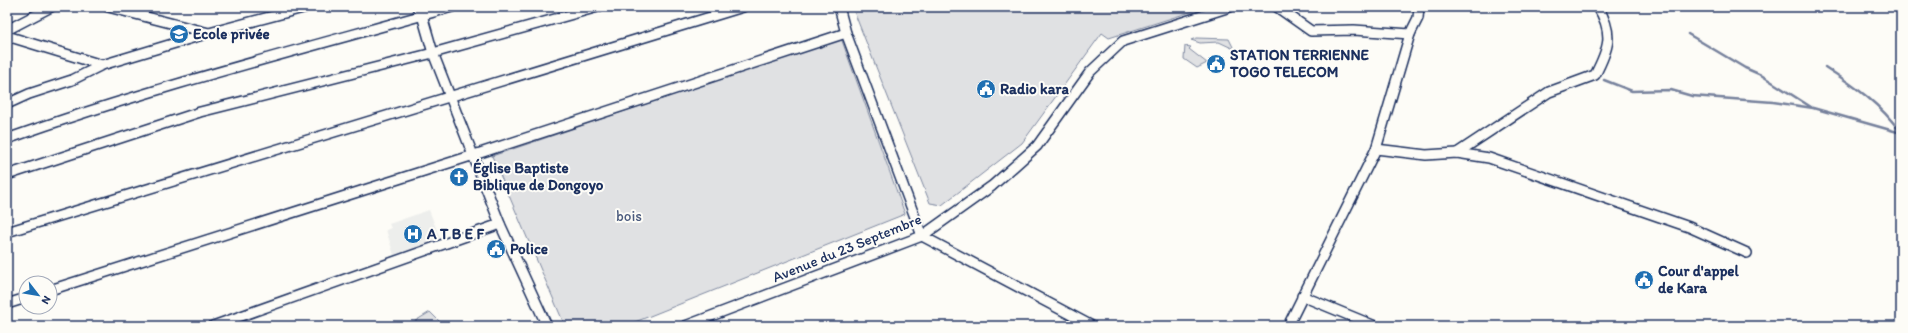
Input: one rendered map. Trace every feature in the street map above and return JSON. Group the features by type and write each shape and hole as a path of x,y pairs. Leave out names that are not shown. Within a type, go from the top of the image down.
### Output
{"street":[{"path":"7,30 51,7"},
{"path":"108,7 209,32"},
{"path":"7,104 30,94 72,80 102,65 209,32 305,7"},
{"path":"7,139 77,114 420,11 452,7"},
{"path":"7,175 200,112 433,53 598,7"},
{"path":"7,232 205,170 451,97 743,7"},
{"name":"Avenue du 23 Septembre","path":"685,326 922,236 992,186 1037,146 1090,72 1123,41 1230,7"},
{"path":"1277,7 1311,31 1354,30 1410,34"},
{"path":"1288,326 1376,149 1398,79 1410,34 1418,18 1419,7"},
{"path":"1457,153 1549,92 1595,75 1607,51 1610,32 1598,7"},
{"path":"842,8 846,33 922,236 1092,326"},
{"path":"420,11 433,53 500,224 547,326"},
{"path":"58,287 474,155 846,33"},
{"path":"7,36 102,65"},
{"path":"1376,149 1426,155 1457,153 1489,158 1689,227 1747,253"},
{"path":"213,326 500,224"},
{"path":"1302,296 1376,326"},
{"path":"7,304 18,301"}],"shaded area":[{"name":"A T B E F","path":"429,210 440,238 394,255 386,230 391,228 389,224"}],"green space":[{"path":"856,7 1206,7 1109,38 1102,33 1022,143 942,205 930,203 853,9"},
{"name":"bois","path":"841,38 905,214 625,326 565,326 492,156"},
{"path":"1196,38 1229,39 1234,49 1219,42 1200,43 1191,40"},
{"path":"1185,46 1191,47 1189,49 1207,63 1197,68 1184,59"},
{"path":"430,312 444,326 407,326"}],"waterway":[{"path":"1688,34 1745,68 1761,75 1811,107"},
{"path":"1604,80 1632,91 1671,90 1692,96 1773,102 1813,108 1901,133 1885,113 1866,96 1825,67"}],"place":[{"name":"Ecole privée","path":"179,34"},
{"name":"STATION TERRIENNE TOGO TELECOM","path":"1216,64"},
{"name":"Radio kara","path":"986,89"},
{"name":"Église Baptiste Biblique de Dongoyo","path":"459,177"},
{"name":"A T B E F","path":"413,234"},
{"name":"Police","path":"496,249"},
{"name":"Cour d'appel de Kara","path":"1644,280"}]}
